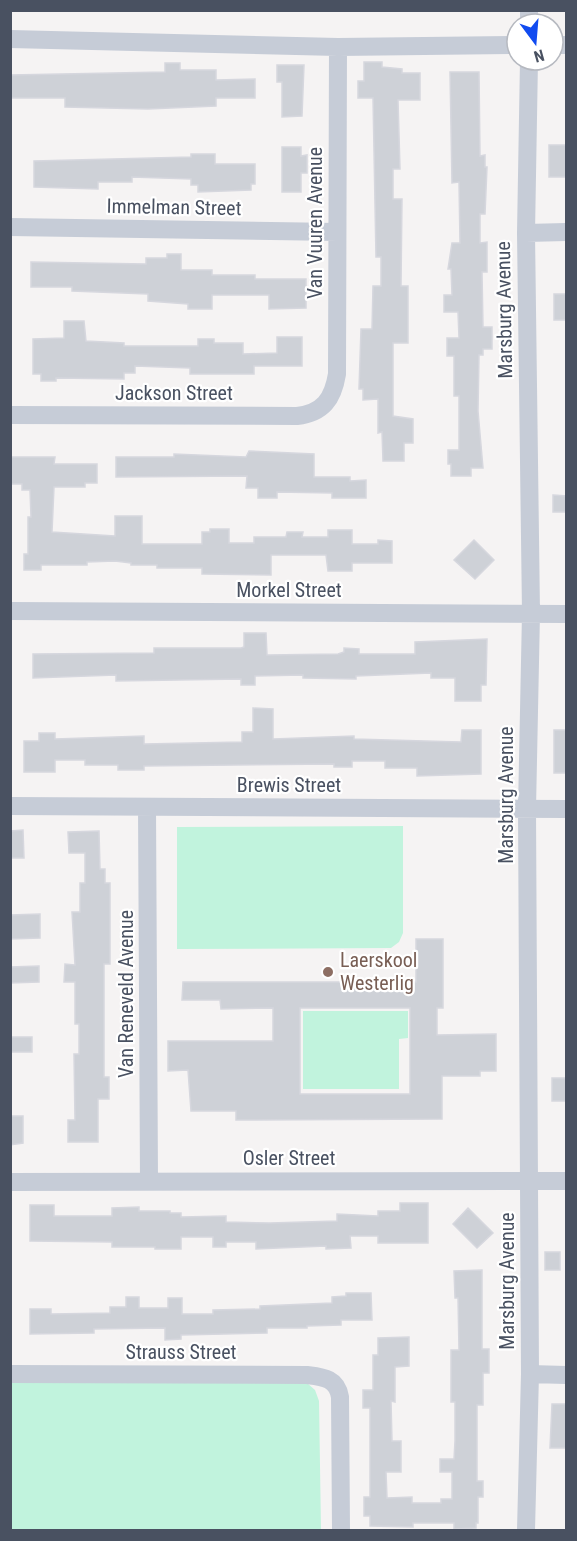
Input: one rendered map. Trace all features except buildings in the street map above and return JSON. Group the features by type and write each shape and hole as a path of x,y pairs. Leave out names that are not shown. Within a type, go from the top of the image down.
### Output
{"street":[{"path":"10,39 338,47 505,45"},
{"name":"Van Vuuren Avenue","path":"331,398 337,374 338,47"},
{"name":"Marsburg Avenue","path":"526,1530 530,1374 527,809 531,614 526,233 529,72"},
{"name":"Immelman Street","path":"10,227 338,232"},
{"path":"526,233 567,232"},
{"name":"Jackson Street","path":"10,415 297,416 317,411 331,398"},
{"name":"Morkel Street","path":"10,611 567,614"},
{"name":"Brewis Street","path":"10,806 567,809"},
{"name":"Van Reneveld Avenue","path":"147,807 149,1180"},
{"name":"Osler Street","path":"10,1182 567,1181"},
{"name":"Strauss Street","path":"10,1374 307,1375 332,1381 340,1397 341,1530"},
{"path":"530,1374 567,1375"}],"green space":[{"path":"403,826 403,933 399,942 391,948 177,949 177,827"},
{"path":"303,1011 408,1011 408,1038 399,1039 399,1089 303,1089"},
{"path":"11,1380 307,1383 315,1390 319,1401 321,1530 11,1530"}],"place":[{"name":"Laerskool Westerlig","path":"328,972"}]}
